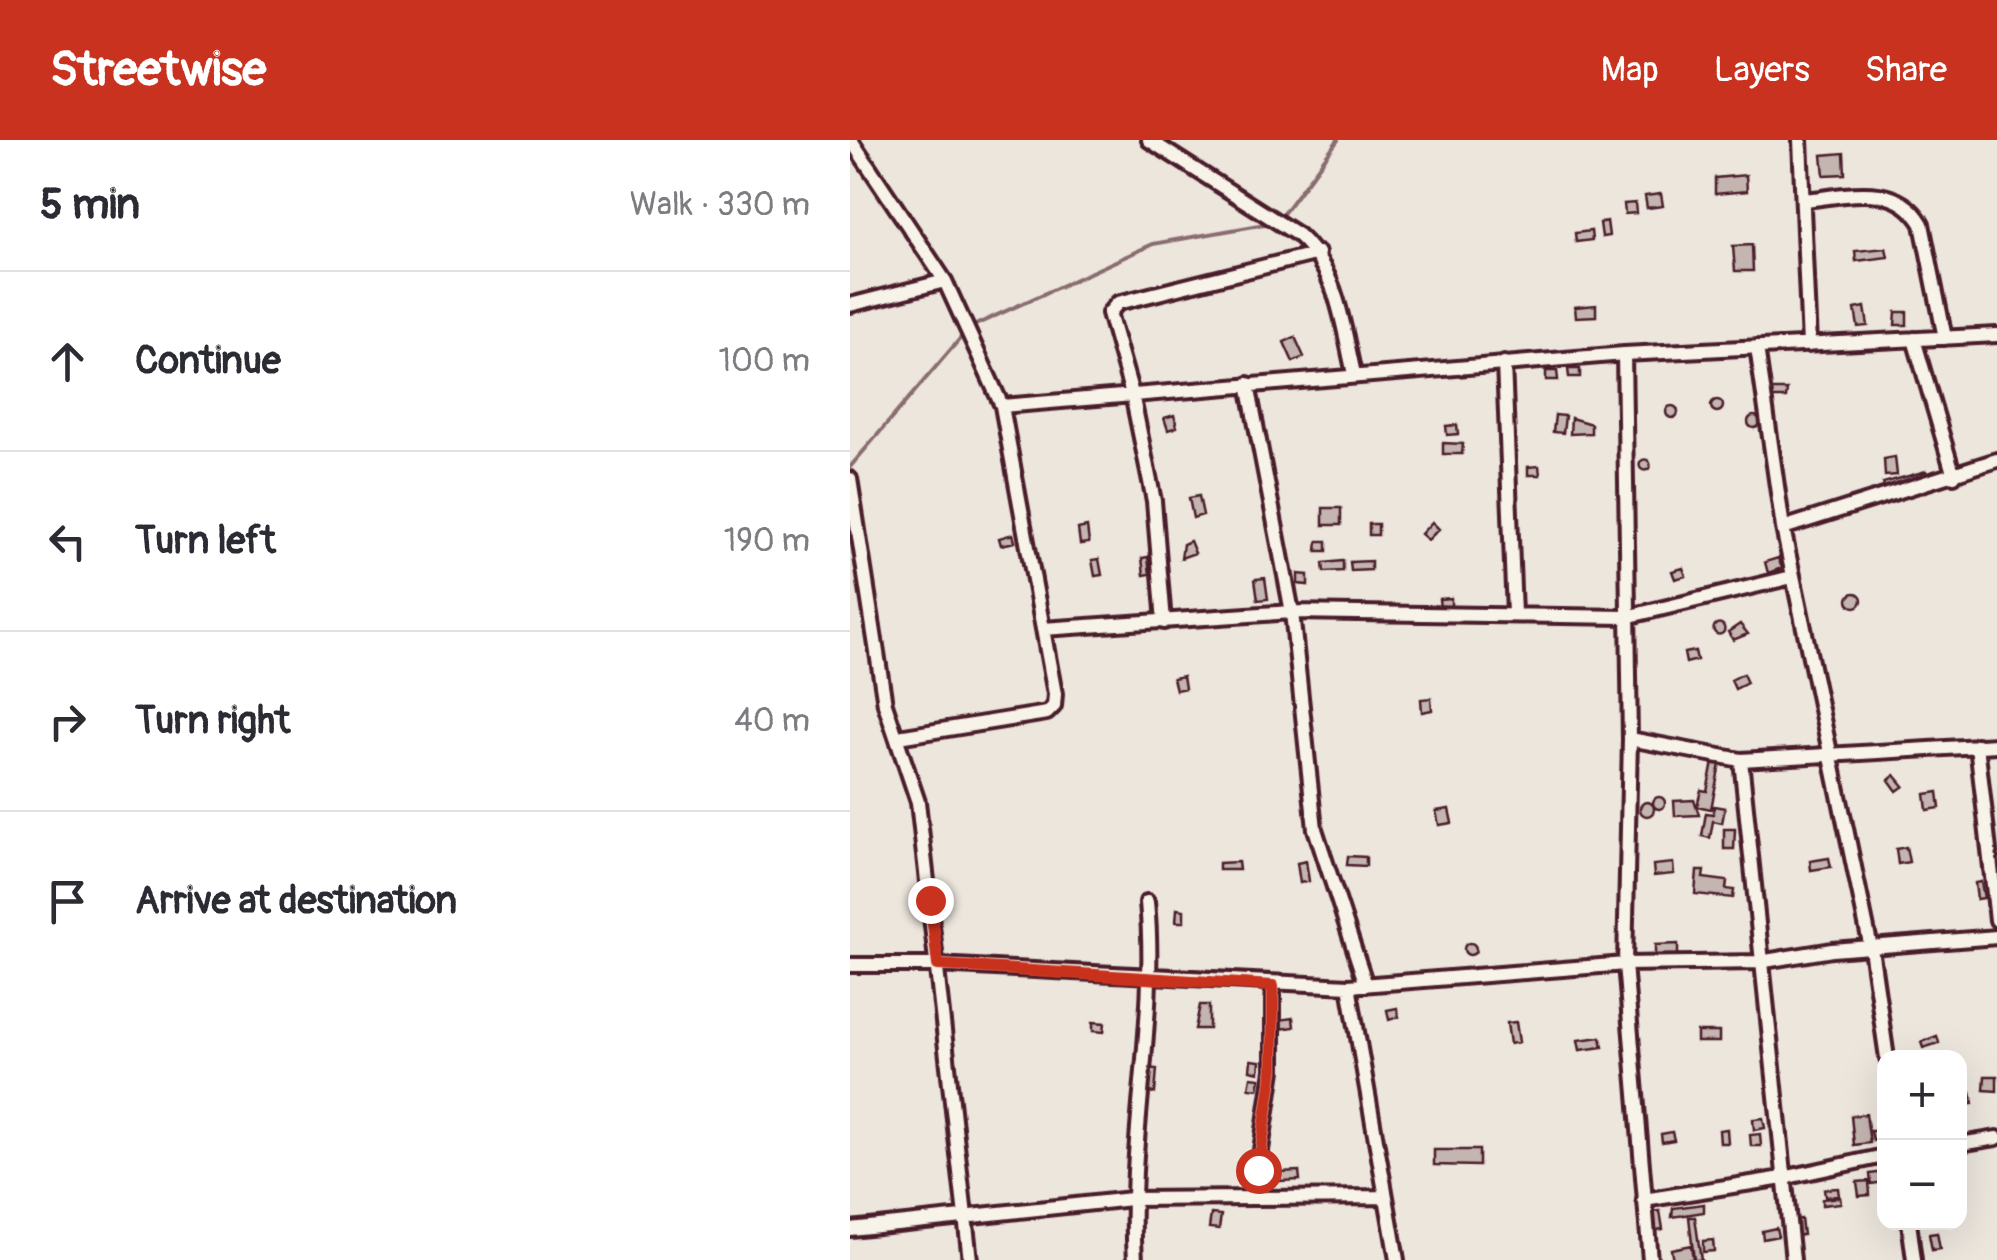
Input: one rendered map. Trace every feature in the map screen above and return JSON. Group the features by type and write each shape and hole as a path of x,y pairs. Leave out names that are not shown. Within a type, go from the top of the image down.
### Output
{"street":[{"path":"851,140 946,281 1002,406 1055,694 1052,710 898,737"},
{"path":"1148,140 1298,234 1318,253 1334,286 1354,374"},
{"path":"1800,140 1809,344"},
{"path":"1804,200 1878,193 1898,197 1912,208 1922,224 1944,338"},
{"path":"1164,622 1154,501 1132,394 1109,322 1112,307 1318,253"},
{"path":"850,305 946,281"},
{"path":"1002,406 1624,354 1997,335"},
{"path":"1914,340 1954,476"},
{"path":"1757,347 1792,578 1871,948 1885,1050"},
{"path":"1624,354 1630,739 1625,964 1650,1260"},
{"path":"1504,363 1514,614"},
{"path":"1248,384 1292,612 1315,829 1366,985"},
{"path":"1783,528 1997,460"},
{"path":"850,478 881,684 918,802 970,1260"},
{"path":"1043,629 1292,612 1626,616 1792,578"},
{"path":"1630,739 1741,760 1997,745"},
{"path":"1976,746 1997,920"},
{"path":"1741,760 1793,1260"},
{"path":"1135,1260 1131,1199 1148,977 1147,902"},
{"path":"850,966 938,965 1273,986 1349,986 1625,964 1759,962 1997,937"},
{"path":"1254,1197 1273,1070 1273,986"},
{"path":"1349,986 1397,1260"},
{"path":"1967,1143 1997,1138"},
{"path":"1644,1200 1784,1178 1877,1158"},
{"path":"850,1229 1131,1199 1385,1197"},
{"path":"1910,1230 1914,1260"}],"building":[{"path":"1844,153 1845,174 1824,175 1822,155"},
{"path":"1746,175 1747,191 1715,194 1715,178"},
{"path":"1661,194 1663,206 1647,208 1645,196"},
{"path":"1635,203 1636,213 1625,214 1624,204"},
{"path":"1607,221 1609,236 1602,237 1600,223"},
{"path":"1591,231 1592,240 1576,242 1575,233"},
{"path":"1752,245 1753,271 1735,271 1733,246"},
{"path":"1886,248 1888,257 1856,261 1855,251"},
{"path":"1596,305 1596,316 1576,317 1575,307"},
{"path":"1865,307 1868,326 1858,327 1855,309"},
{"path":"1896,312 1907,312 1907,325 1895,325"},
{"path":"1295,337 1304,357 1293,362 1284,342"},
{"path":"1568,369 1580,369 1580,377 1569,377"},
{"path":"1546,371 1557,371 1558,380 1546,380"},
{"path":"1772,390 1787,390 1786,398 1771,398"},
{"path":"1717,400 1723,406 1717,412 1711,406"},
{"path":"1672,406 1678,412 1672,418 1666,412"},
{"path":"1174,415 1177,427 1168,430 1164,418"},
{"path":"1555,415 1565,416 1563,433 1553,432"},
{"path":"1754,416 1760,422 1754,428 1748,422"},
{"path":"1571,418 1591,424 1591,433 1570,434"},
{"path":"1457,425 1458,434 1447,435 1446,426"},
{"path":"1443,443 1463,444 1462,454 1443,454"},
{"path":"1895,457 1897,475 1885,476 1884,459"},
{"path":"1645,459 1651,465 1645,471 1639,465"},
{"path":"1539,466 1540,475 1528,475 1528,467"},
{"path":"1926,471 1930,478 1885,490 1883,483"},
{"path":"1199,496 1203,515 1193,518 1189,498"},
{"path":"1323,508 1341,508 1341,525 1323,525"},
{"path":"1432,522 1439,529 1428,540 1421,534"},
{"path":"1369,524 1378,524 1378,535 1369,535"},
{"path":"1087,527 1089,543 1080,544 1078,529"},
{"path":"1013,534 1015,542 1001,545 999,538"},
{"path":"1190,541 1195,553 1181,558 1183,544"},
{"path":"1318,541 1327,541 1327,551 1317,551"},
{"path":"1148,557 1150,574 1144,575 1142,558"},
{"path":"1778,558 1782,568 1768,573 1765,562"},
{"path":"1099,559 1102,575 1095,576 1092,560"},
{"path":"1343,561 1343,571 1324,572 1323,563"},
{"path":"1371,561 1371,570 1351,571 1350,562"},
{"path":"1683,568 1686,576 1675,579 1672,571"},
{"path":"1298,574 1308,575 1308,585 1298,584"},
{"path":"1265,578 1268,599 1258,600 1255,579"},
{"path":"1855,593 1862,600 1855,607 1848,600"},
{"path":"1451,598 1451,607 1440,608 1439,599"},
{"path":"1719,623 1725,629 1719,635 1713,629"},
{"path":"1740,624 1748,634 1733,640 1728,632"},
{"path":"1695,651 1697,660 1686,663 1684,653"},
{"path":"1743,674 1747,683 1735,689 1731,680"},
{"path":"1183,676 1185,688 1176,690 1173,678"},
{"path":"1431,698 1432,710 1422,712 1421,699"},
{"path":"1713,762 1720,764 1711,809 1697,806 1701,790 1707,791"},
{"path":"1895,775 1904,786 1897,791 1889,780"},
{"path":"1938,792 1940,808 1927,810 1925,794"},
{"path":"1659,797 1665,803 1659,809 1653,803"},
{"path":"1694,800 1699,815 1675,816 1674,801"},
{"path":"1647,802 1654,809 1647,816 1640,809"},
{"path":"1714,806 1725,808 1722,823 1713,821 1710,838 1702,836 1706,813 1713,814"},
{"path":"1449,809 1452,823 1439,825 1436,811"},
{"path":"1724,829 1735,829 1734,849 1724,849"},
{"path":"1906,847 1909,862 1898,864 1896,849"},
{"path":"1348,856 1366,857 1366,866 1347,865"},
{"path":"1829,858 1831,867 1811,870 1810,861"},
{"path":"1306,861 1309,881 1300,883 1297,863"},
{"path":"1238,862 1239,870 1219,870 1219,863"},
{"path":"1673,863 1674,874 1654,876 1653,865"},
{"path":"1697,871 1704,871 1703,878 1727,881 1726,889 1734,890 1733,898 1695,894"},
{"path":"1981,882 1984,898 1977,899 1975,883"},
{"path":"1177,909 1184,910 1184,922 1176,922"},
{"path":"1470,943 1476,949 1470,955 1464,949"},
{"path":"1678,944 1678,956 1655,957 1655,945"},
{"path":"1200,1005 1209,1005 1209,1029 1195,1029"},
{"path":"1397,1008 1399,1017 1389,1020 1387,1010"},
{"path":"1293,1018 1294,1027 1280,1029 1279,1020"},
{"path":"1093,1022 1105,1023 1104,1032 1093,1031"},
{"path":"1516,1022 1519,1042 1510,1044 1507,1023"},
{"path":"1697,1032 1719,1032 1719,1042 1697,1042"},
{"path":"1937,1036 1939,1043 1923,1048 1921,1042"},
{"path":"1601,1037 1603,1047 1580,1050 1578,1040"},
{"path":"1251,1060 1260,1061 1259,1072 1250,1070"},
{"path":"1147,1068 1157,1069 1155,1093 1145,1092"},
{"path":"1985,1076 1997,1076 1997,1091 1984,1090"},
{"path":"1251,1077 1260,1078 1258,1089 1249,1088"},
{"path":"1866,1114 1870,1143 1854,1145 1851,1116"},
{"path":"1763,1118 1765,1128 1754,1130 1753,1119"},
{"path":"1727,1129 1728,1143 1720,1143 1719,1130"},
{"path":"1672,1132 1674,1140 1662,1142 1661,1134"},
{"path":"1760,1134 1761,1146 1751,1146 1750,1135"},
{"path":"1434,1150 1479,1150 1479,1166 1434,1165"},
{"path":"1299,1171 1300,1180 1280,1181 1280,1172"},
{"path":"1877,1173 1877,1183 1871,1184 1870,1174"},
{"path":"1869,1181 1870,1195 1859,1196 1857,1182"},
{"path":"1838,1188 1839,1196 1825,1197 1824,1189"},
{"path":"1840,1197 1841,1203 1822,1205 1822,1199"},
{"path":"1704,1204 1704,1212 1672,1217 1673,1208"},
{"path":"1660,1211 1663,1229 1656,1230 1653,1212"},
{"path":"1211,1214 1221,1215 1219,1229 1209,1228"},
{"path":"1689,1217 1695,1217 1701,1260 1694,1260"},
{"path":"1801,1219 1803,1235 1793,1236 1791,1221"},
{"path":"1776,1228 1778,1236 1763,1239 1762,1231"},
{"path":"1937,1233 1940,1249 1932,1250 1929,1234"},
{"path":"1713,1240 1714,1251 1703,1252 1703,1241"},
{"path":"1691,1245 1693,1259 1673,1260 1671,1249"}],"waterway":[{"path":"1279,219 1338,140"},
{"path":"971,327 1153,244 1271,223"},
{"path":"850,467 964,334"}],"route":[{"path":"930,900 938,965 1273,986 1273,1070 1258,1170"}]}
